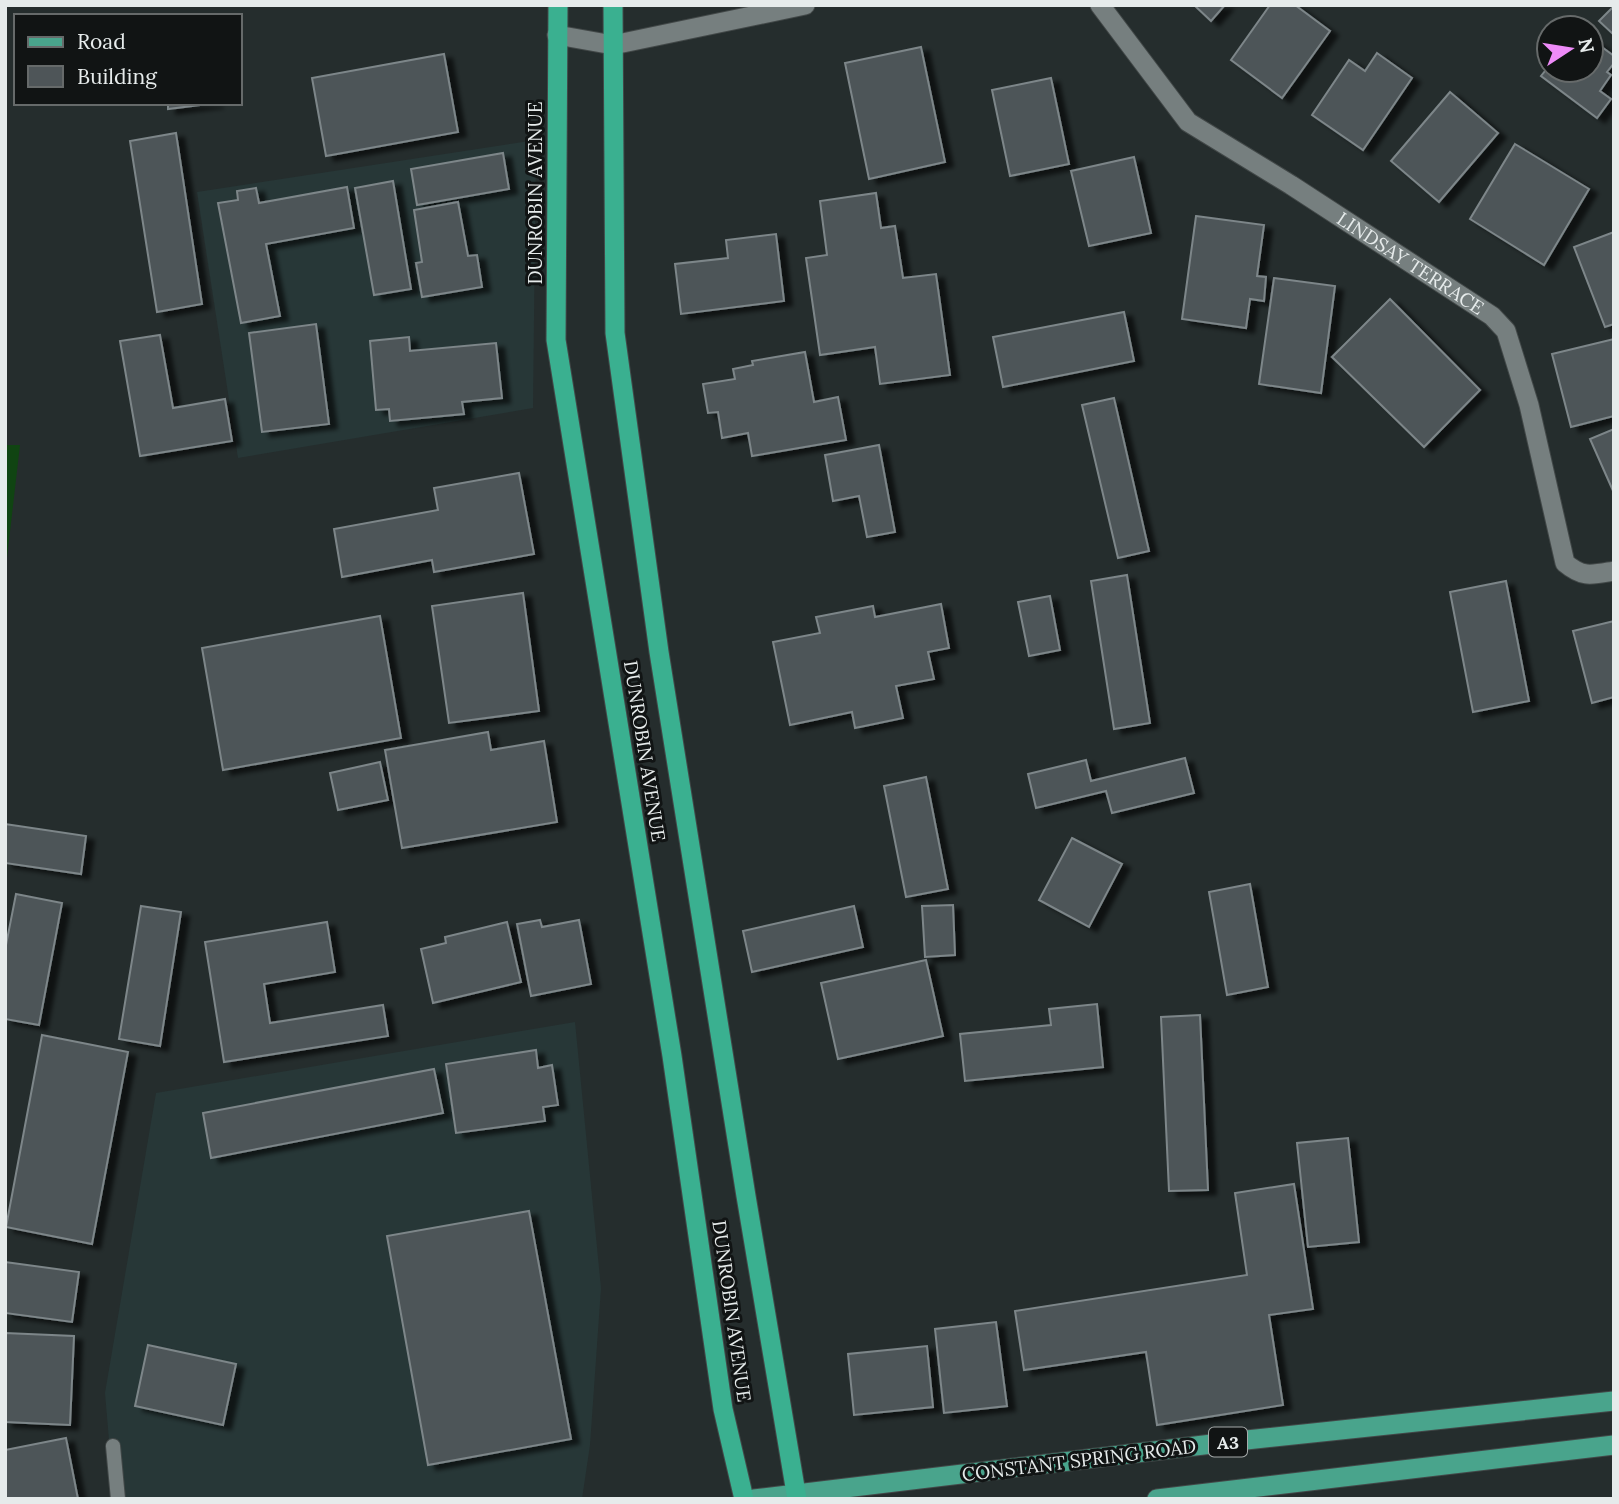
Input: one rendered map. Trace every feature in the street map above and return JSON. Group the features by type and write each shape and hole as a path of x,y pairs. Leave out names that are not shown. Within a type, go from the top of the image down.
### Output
{"highway":[{"name":"DUNROBIN AVENUE","path":"558,5 556,340 672,1056 723,1409 744,1499"},
{"name":"DUNROBIN AVENUE","path":"613,5 615,333 659,652 796,1496"}],"main road":[{"name":"CONSTANT SPRING ROAD","path":"754,1499 1237,1441 1614,1401"},
{"path":"1157,1499 1249,1494 1614,1445"}],"street":[{"path":"557,35 613,45 805,5"},
{"name":"LINDSAY TERRACE","path":"1100,5 1188,122 1291,185 1492,316 1506,331 1529,405 1565,563 1578,573 1592,575 1614,571"}],"lane":[{"path":"113,1446 118,1499"}],"shaded area":[{"path":"536,140 533,408 238,458 197,192"},
{"path":"575,1022 601,1288 590,1445 582,1499 114,1499 105,1393 156,1093"}],"green space":[{"path":"5,445 20,445 5,575"}],"building":[{"path":"1194,5 1225,5 1211,21"},
{"path":"1270,5 1295,5 1330,31 1282,98 1231,60"},
{"path":"1614,6 1614,35 1605,27 1605,15"},
{"path":"921,47 945,162 869,179 845,63"},
{"path":"1605,49 1614,56 1614,63 1607,72 1611,75 1605,84"},
{"path":"1377,53 1412,78 1363,150 1312,115 1349,60 1365,71"},
{"path":"444,54 458,132 326,156 312,78"},
{"path":"1051,78 1069,164 1010,176 992,90"},
{"path":"1552,84 1605,84 1600,91 1611,99 1597,118"},
{"path":"1450,92 1498,133 1439,202 1391,161"},
{"path":"168,105 200,105 168,109"},
{"path":"176,133 202,304 157,312 130,141"},
{"path":"1515,144 1589,189 1544,265 1470,219"},
{"path":"503,153 509,189 417,205 411,169"},
{"path":"1134,157 1151,233 1089,246 1071,171"},
{"path":"393,181 411,289 374,295 355,188"},
{"path":"347,187 354,228 266,244 280,316 241,323 218,203 238,200 237,191 256,188 259,203"},
{"path":"876,193 881,228 895,226 903,278 936,274 950,375 880,384 875,347 820,355 806,258 827,255 820,201"},
{"path":"458,202 468,256 477,255 482,287 422,297 416,263 422,262 414,210"},
{"path":"1196,216 1264,225 1257,276 1266,277 1264,301 1250,299 1246,328 1182,319"},
{"path":"1614,232 1614,324 1605,327 1574,247"},
{"path":"776,234 784,301 681,314 675,264 728,258 726,240"},
{"path":"1274,278 1335,286 1321,393 1259,384"},
{"path":"1390,299 1480,390 1424,447 1332,357"},
{"path":"1124,312 1134,361 1003,387 993,337"},
{"path":"316,324 329,424 262,432 249,333"},
{"path":"160,335 173,408 225,399 232,441 140,456 120,341"},
{"path":"409,337 410,351 496,343 502,398 462,402 464,414 390,421 389,409 376,410 370,341"},
{"path":"1614,339 1614,416 1571,427 1552,354"},
{"path":"805,352 814,402 838,397 846,440 752,456 748,433 722,438 718,412 708,413 703,384 735,379 733,369 753,365 752,361"},
{"path":"1114,398 1149,551 1118,558 1082,405"},
{"path":"1614,429 1614,493 1590,439"},
{"path":"879,445 895,532 867,537 859,496 833,501 825,455"},
{"path":"519,473 534,554 434,572 432,560 342,577 334,529 438,510 434,488"},
{"path":"1127,575 1150,723 1114,729 1091,581"},
{"path":"1506,581 1529,701 1473,712 1450,592"},
{"path":"523,593 539,711 449,723 432,606"},
{"path":"1050,596 1060,650 1029,656 1018,602"},
{"path":"941,604 949,648 928,652 934,679 896,686 903,718 855,728 852,712 790,725 773,642 820,633 816,617 873,606 875,617"},
{"path":"380,616 401,738 223,770 202,648"},
{"path":"1614,621 1614,697 1592,703 1573,631"},
{"path":"488,732 491,750 544,741 557,822 402,848 385,750"},
{"path":"1185,758 1194,793 1112,813 1106,791 1036,808 1028,774 1086,760 1091,781"},
{"path":"380,762 388,800 338,810 330,773"},
{"path":"926,777 948,889 906,897 884,786"},
{"path":"5,824 86,836 81,874 5,863"},
{"path":"1072,838 1122,864 1089,927 1039,900"},
{"path":"1250,884 1268,987 1227,995 1209,892"},
{"path":"16,894 62,903 39,1025 5,1019 5,950"},
{"path":"953,905 955,955 925,957 922,906"},
{"path":"141,906 181,912 160,1046 119,1039"},
{"path":"854,906 863,947 752,972 743,931"},
{"path":"540,920 542,927 579,920 591,984 531,996 517,924"},
{"path":"327,922 335,972 264,984 270,1023 383,1005 388,1036 224,1062 205,942"},
{"path":"507,922 521,982 433,1003 421,949 446,943 445,937"},
{"path":"926,960 943,1036 838,1059 821,983"},
{"path":"1097,1004 1103,1067 965,1081 960,1034 1051,1025 1049,1009"},
{"path":"1200,1015 1208,1190 1169,1191 1161,1017"},
{"path":"42,1035 128,1052 92,1244 6,1227"},
{"path":"536,1050 538,1068 552,1065 558,1105 543,1107 545,1121 456,1133 446,1064"},
{"path":"434,1069 443,1113 211,1158 203,1113"},
{"path":"1348,1138 1359,1242 1308,1247 1297,1143"},
{"path":"1294,1184 1313,1309 1269,1315 1283,1405 1157,1425 1146,1352 1024,1370 1015,1311 1247,1275 1235,1193"},
{"path":"529,1211 571,1439 428,1465 387,1236"},
{"path":"5,1262 79,1272 72,1322 5,1313"},
{"path":"996,1322 1007,1406 944,1413 935,1329"},
{"path":"5,1333 74,1336 70,1425 5,1422"},
{"path":"148,1345 236,1364 223,1425 135,1406"},
{"path":"927,1346 933,1407 854,1415 848,1354"},
{"path":"66,1438 78,1499 5,1499 5,1450"}]}
